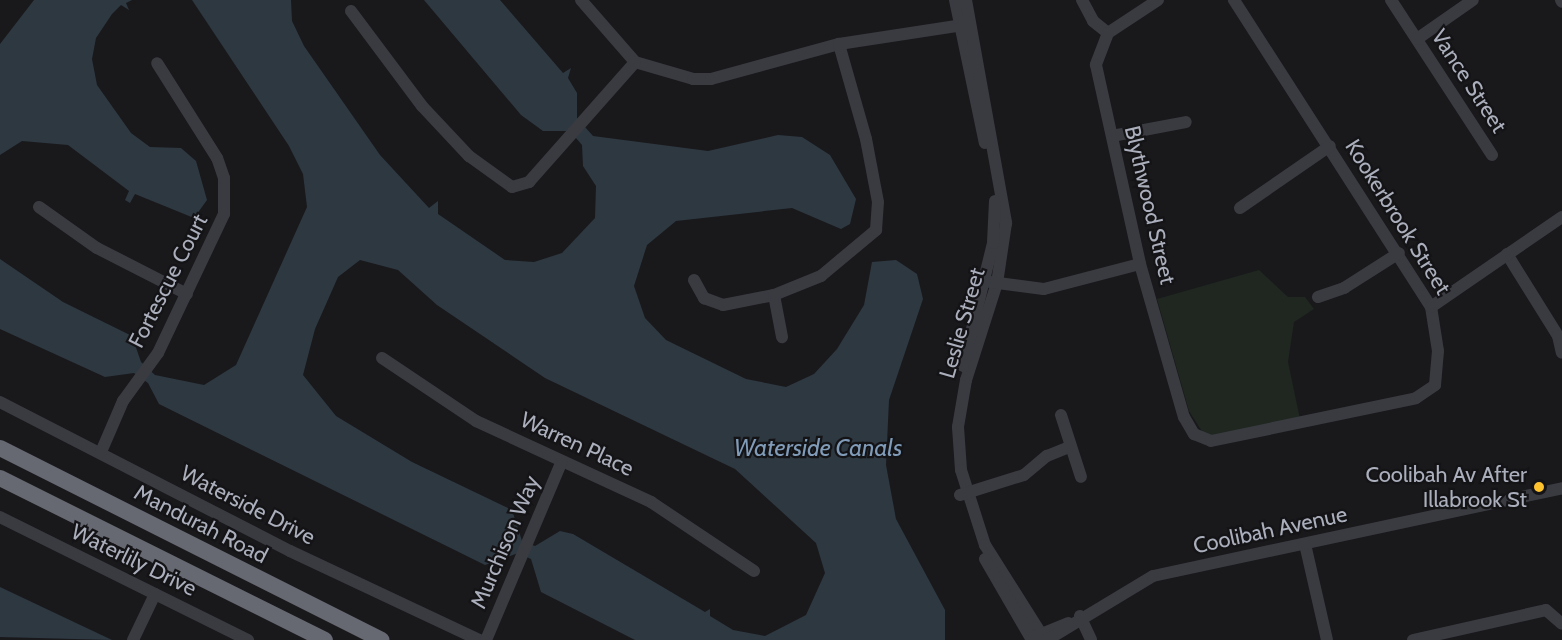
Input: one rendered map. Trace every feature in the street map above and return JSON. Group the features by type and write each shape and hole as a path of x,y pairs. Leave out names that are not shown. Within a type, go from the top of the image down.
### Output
{"highway":[{"name":"Mandurah Road","path":"0,448 381,640"},
{"path":"0,478 325,640"}],"street":[{"path":"581,0 635,62 675,76 711,80 839,44 916,32 965,21"},
{"name":"Leslie Street","path":"955,0 965,21 1006,223 966,380 958,427 962,495 980,550 1039,638"},
{"name":"Leslie Street","path":"965,21 966,0"},
{"path":"1082,0 1093,21 1108,33 1158,0"},
{"name":"Kookerbrook Street","path":"1201,440 1224,440 1416,398 1435,386 1438,351 1431,307 1399,253 1234,0"},
{"name":"Vance Street","path":"1391,0 1492,155"},
{"path":"1417,39 1473,0"},
{"path":"351,11 422,106 469,156 505,185 529,182 600,106 635,62"},
{"name":"Blythwood Street","path":"1108,33 1095,56 1140,264 1184,417 1201,440"},
{"path":"694,280 704,298 723,305 774,295 821,276 876,230 878,202 866,139 839,44"},
{"name":"Fortescue Court","path":"101,452 123,401 158,353 225,214 224,178 157,63"},
{"path":"1112,136 1186,122"},
{"path":"1240,208 1330,146"},
{"path":"39,207 97,248 187,294"},
{"path":"1431,307 1562,217"},
{"path":"1318,297 1344,288 1399,253"},
{"path":"1507,254 1558,336 1562,353"},
{"path":"991,282 1044,289 1140,264"},
{"path":"774,295 782,337"},
{"name":"Warren Place","path":"381,358 476,421 651,502 754,571"},
{"name":"Waterside Drive","path":"0,402 101,452 290,552 479,640"},
{"path":"1060,415 1067,448 1081,477"},
{"path":"962,495 1024,475 1047,456 1067,448"},
{"name":"Murchison Way","path":"486,640 513,581 562,460"},
{"name":"Coolibah Avenue","path":"1039,638 1153,576 1562,488"},
{"name":"Waterlily Drive","path":"0,517 248,640"},
{"path":"1305,544 1327,640"},
{"path":"133,640 155,594"},
{"path":"1413,640 1446,636 1546,610 1562,624"},
{"path":"1080,616 1091,640"}],"shaded area":[{"path":"1259,270 1288,297 1305,297 1314,309 1294,322 1288,362 1300,419 1214,436 1203,433 1189,411 1157,299"}],"water":[{"path":"34,0 132,0 126,3 129,10 121,5 112,14 96,38 92,59 97,85 131,133 150,147 181,148 196,161 207,200 194,218 135,194 130,203 125,200 129,191 68,145 22,141 0,155 0,44"},
{"name":"Waterside Canals","path":"192,0 291,0 292,21 304,46 380,155 429,208 438,201 438,214 505,260 534,262 562,253 595,218 596,186 583,166 582,145 570,131 543,131 521,115 424,0 500,0 563,73 571,68 568,78 577,93 577,118 593,136 708,151 778,135 802,137 830,155 856,199 850,224 841,229 792,208 676,221 647,245 634,286 645,318 666,340 746,379 786,387 814,374 837,349 864,305 872,262 896,260 917,274 923,299 889,400 886,465 896,519 945,610 945,640 635,640 541,592 531,559 518,553 485,565 159,404 148,383 134,373 105,377 0,329 0,259 63,302 132,336 141,362 155,375 204,385 236,365 307,207 303,174 289,146","holes":["360,260 398,270 437,305 545,378 735,469 816,543 825,573 806,615 765,636 733,630 710,616 710,609 705,612 573,534 560,531 535,546 522,541 512,510 412,462 336,416 303,375 315,329 338,277"]},
{"path":"0,587 112,640 0,637"}],"place":[{"name":"Coolibah Av After Illabrook St","path":"1539,487"}]}
